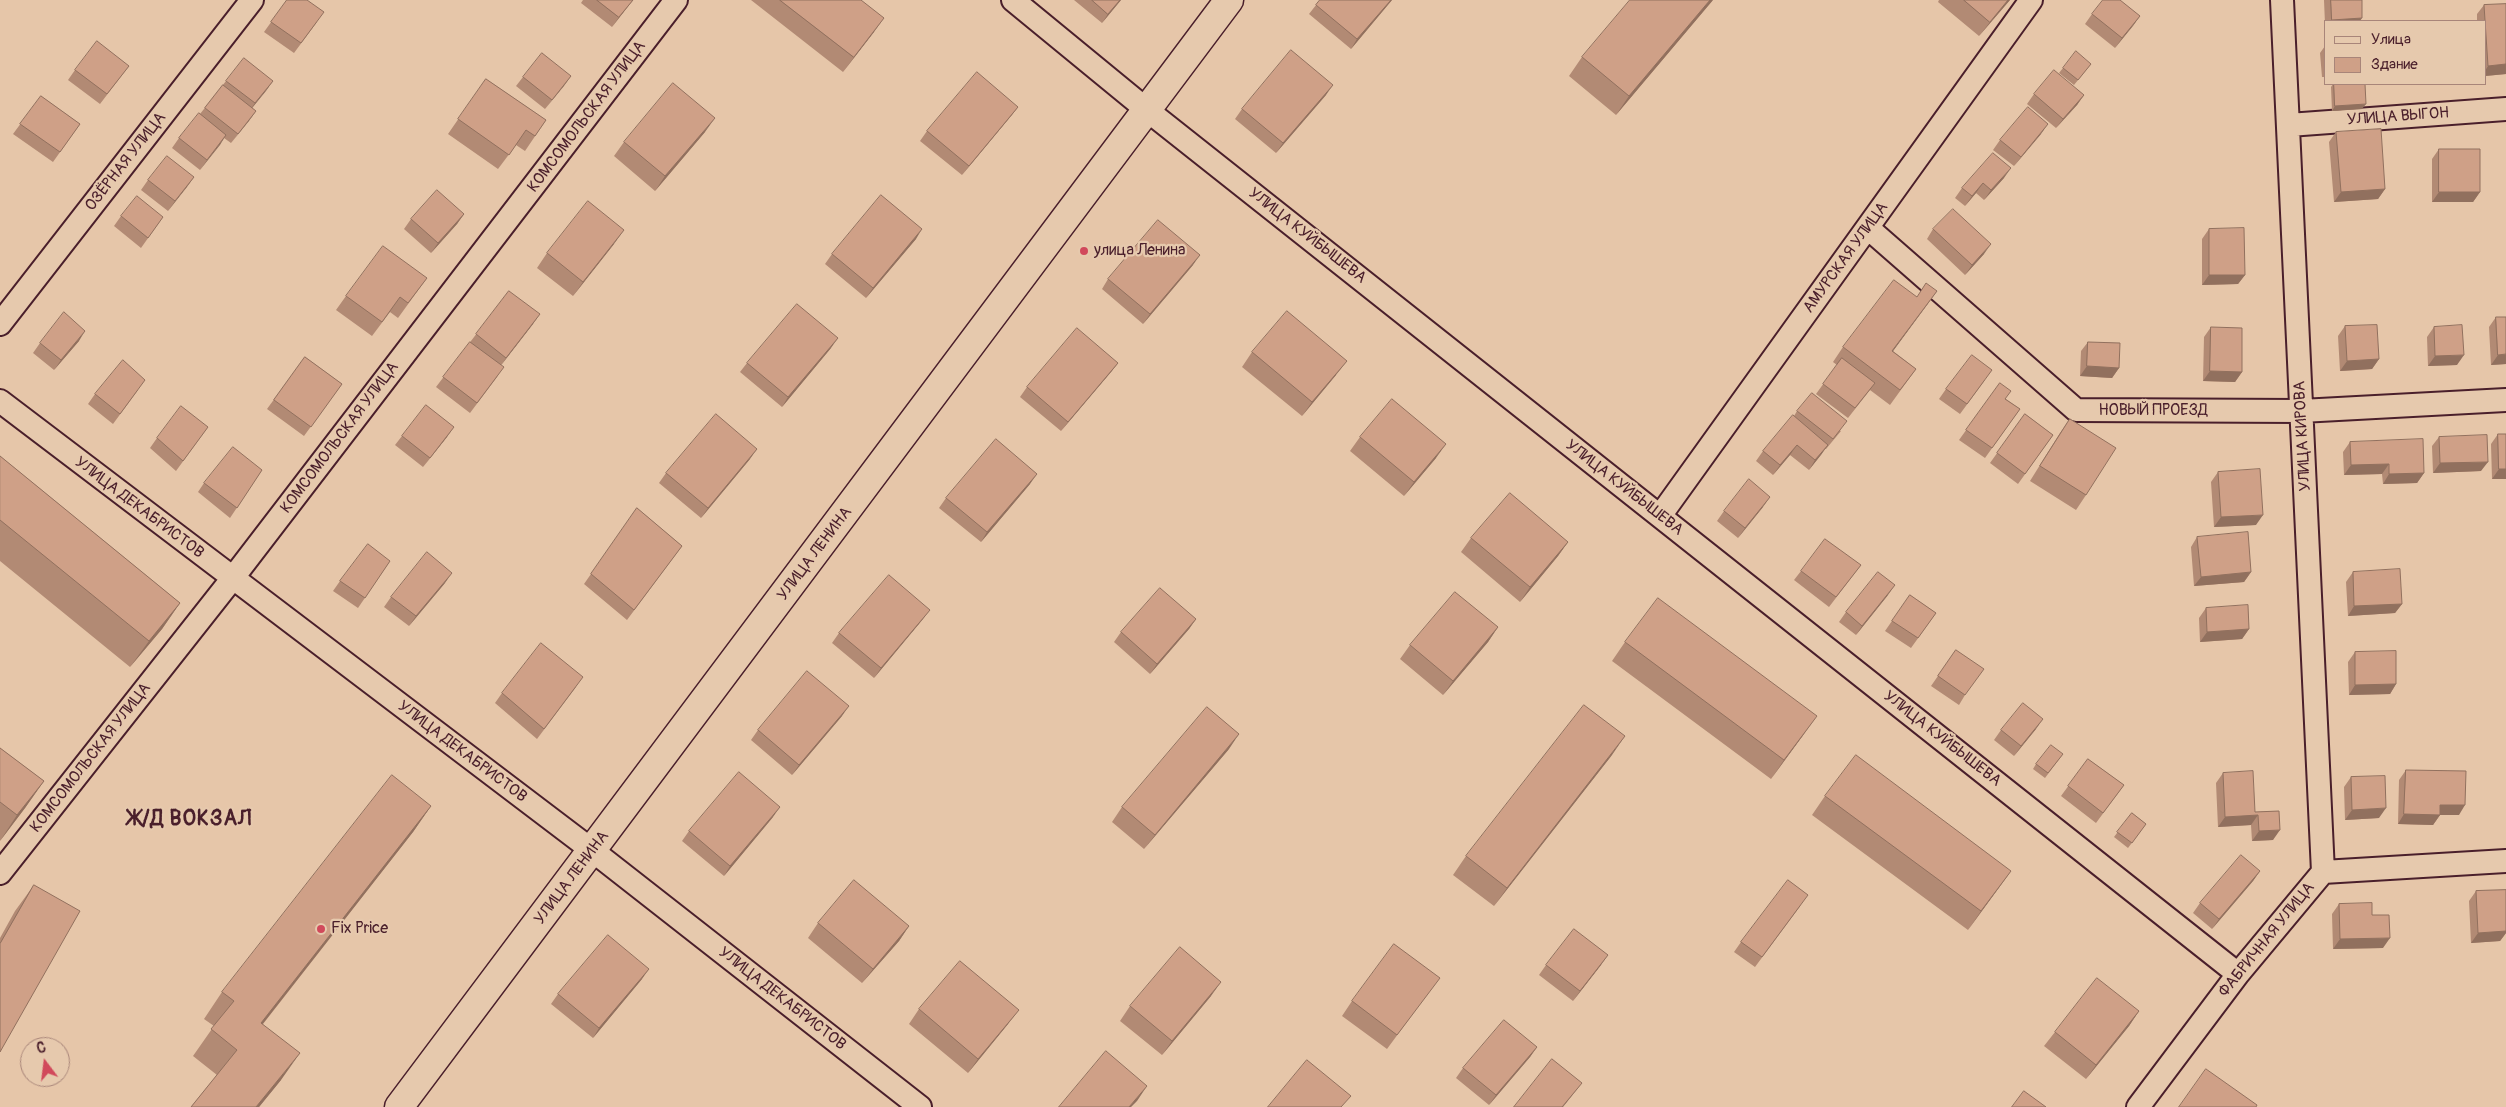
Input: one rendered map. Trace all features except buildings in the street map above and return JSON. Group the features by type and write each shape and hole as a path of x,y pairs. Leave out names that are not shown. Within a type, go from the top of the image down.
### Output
{"main road":[{"name":"УЛИЦА ЛЕНИНА","path":"399,1107 593,851 1229,0"}],"street":[{"name":"ОЗЁРНАЯ УЛИЦА","path":"0,324 252,0"},
{"name":"КОМСОМОЛЬСКАЯ УЛИЦА","path":"0,873 232,579 676,0"},
{"name":"УЛИЦА КУЙБЫШЕВА","path":"1013,0 1147,110 2238,974"},
{"name":"АМУРСКАЯ УЛИЦА","path":"1660,516 2031,0"},
{"name":"УЛИЦА КИРОВА","path":"2282,0 2323,872"},
{"name":"УЛИЦА ВЫГОН","path":"2289,125 2506,109"},
{"name":"НОВЫЙ ПРОЕЗД","path":"1868,228 2076,410 2301,411 2506,400"},
{"name":"УЛИЦА ДЕКАБРИСТОВ","path":"0,401 232,579 593,851 920,1107"},
{"name":"ФАБРИЧНАЯ УЛИЦА","path":"2138,1107 2238,974 2323,872 2506,861"}],"place":[{"name":"улица Ленина","path":"1084,251"},
{"name":"Fix Price","path":"321,929"}],"district":[{"name":"Ж/Д ВОКЗАЛ","path":"190,820"}]}
